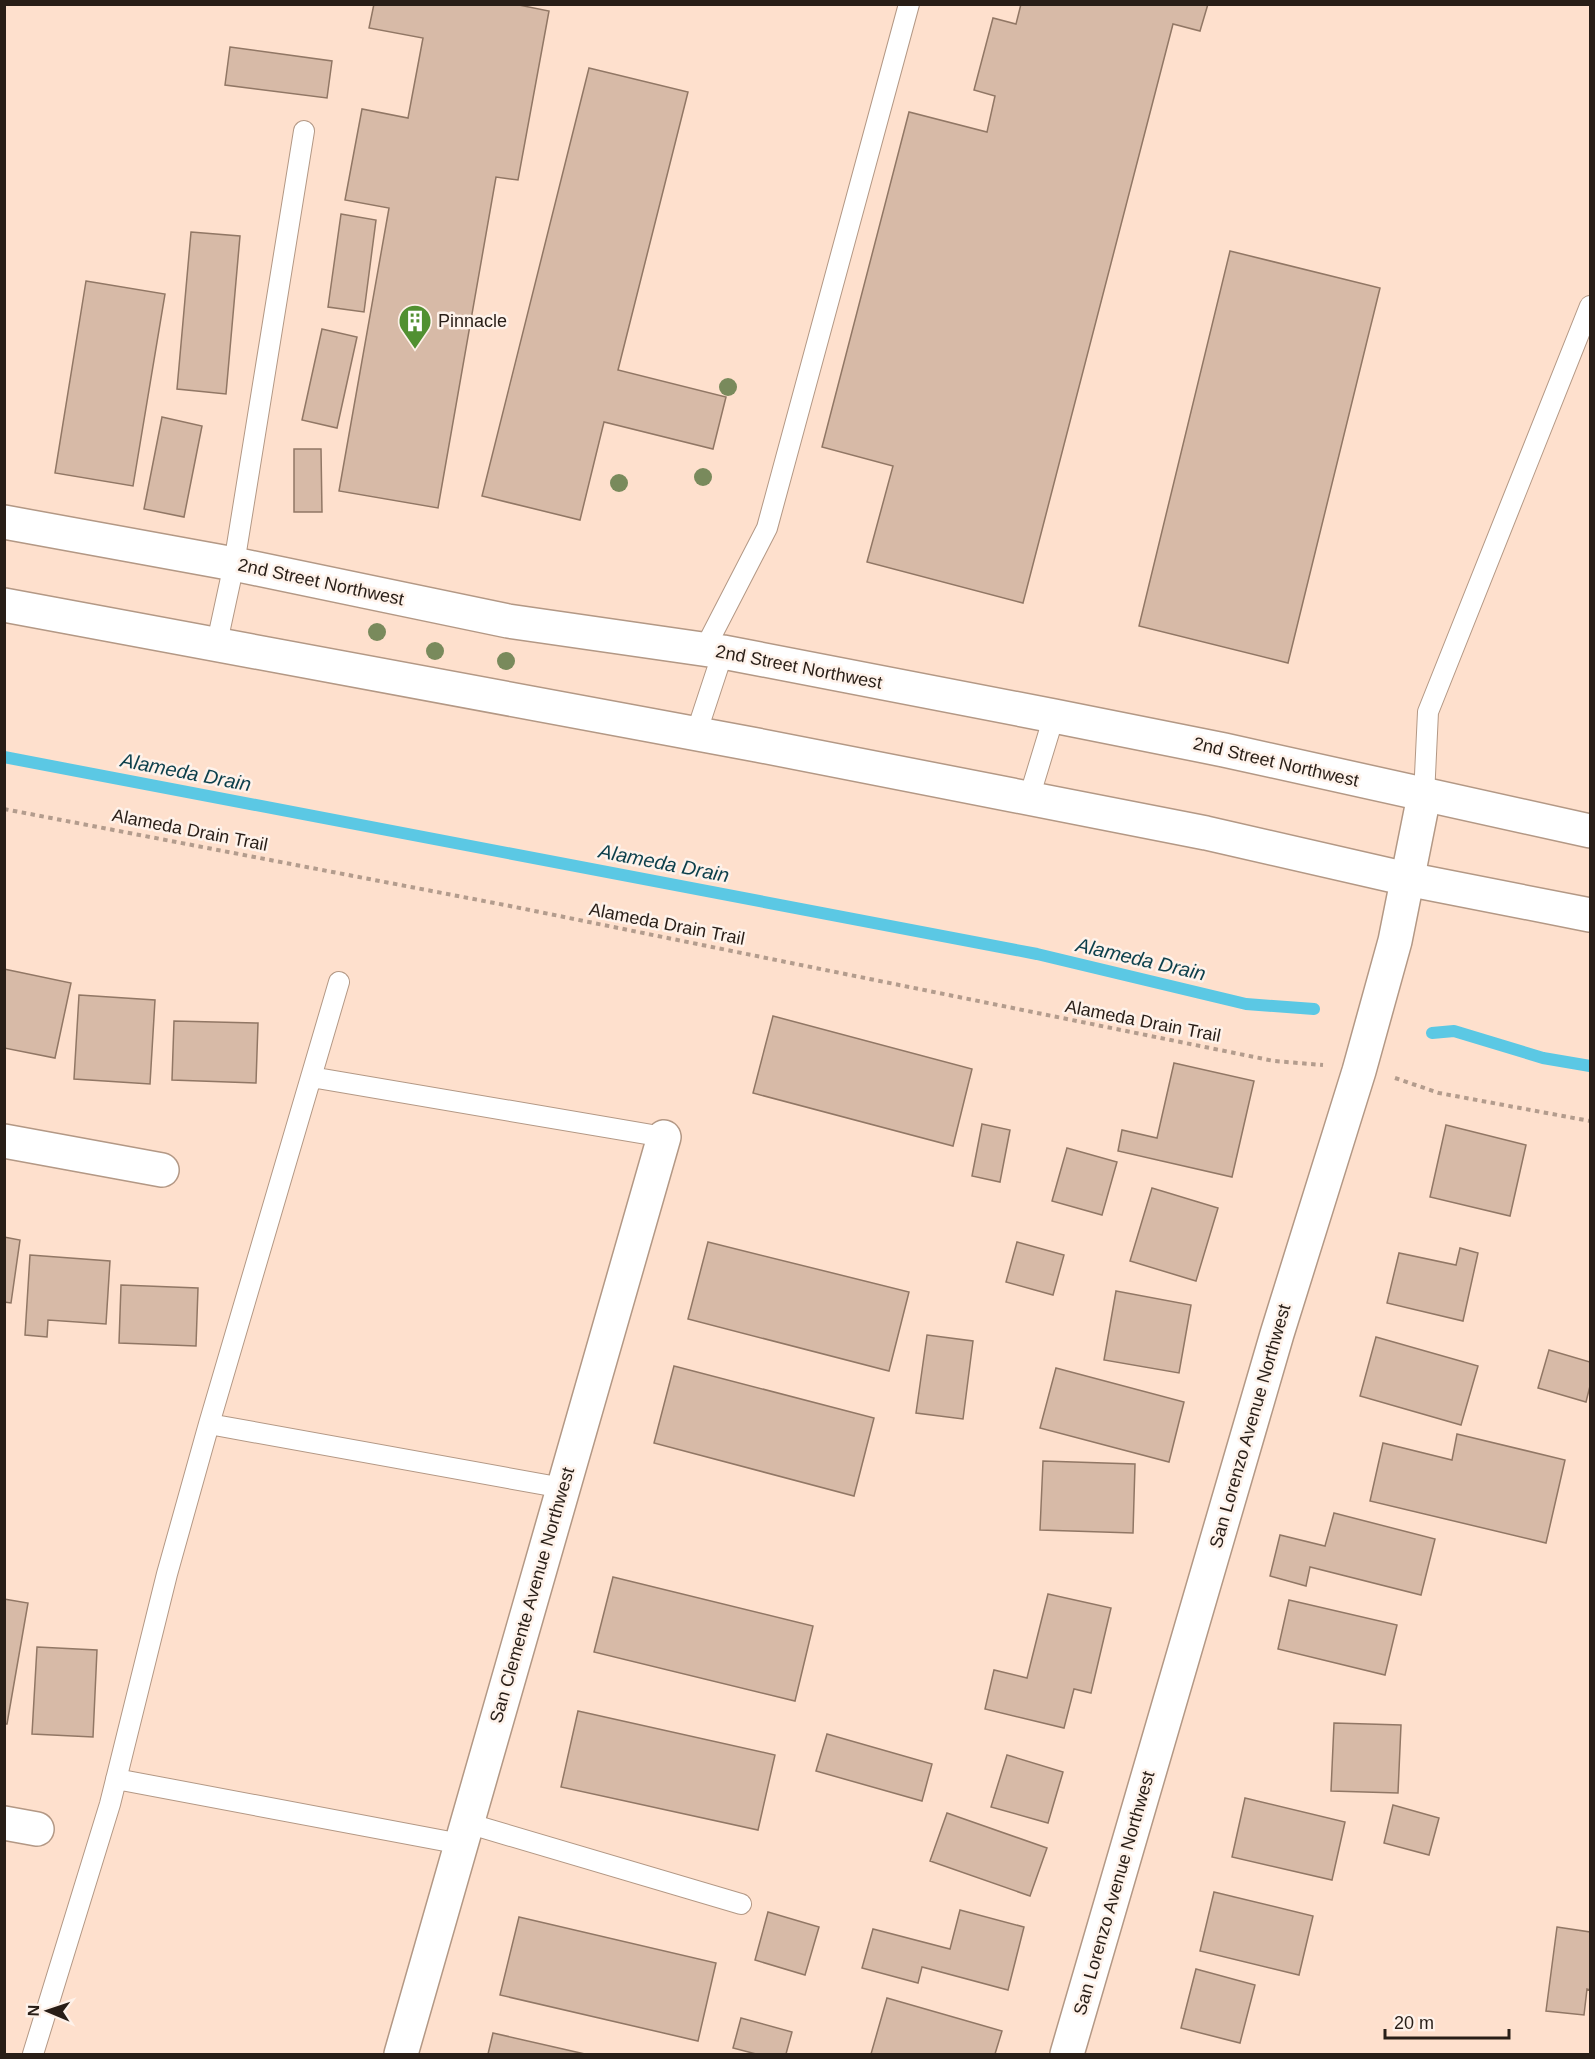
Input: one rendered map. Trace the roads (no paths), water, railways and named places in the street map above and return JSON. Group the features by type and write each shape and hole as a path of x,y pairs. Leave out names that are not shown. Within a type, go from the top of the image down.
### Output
{"main road":[{"name":"2nd Street Northwest","path":"4,522 234,564 508,621 713,651 1054,716 1224,750 1590,831"},
{"path":"4,605 216,647 696,734 1206,832 1407,879 1590,915"},
{"name":"San Lorenzo Avenue Northwest","path":"1067,2055 1277,1334 1359,1071 1395,942 1424,796"},
{"name":"San Clemente Avenue Northwest","path":"401,2055 664,1137"},
{"path":"4,1140 162,1170"},
{"path":"4,1823 36,1829"}],"lane":[{"path":"696,734 713,651 767,528 909,4"},
{"path":"216,647 234,564 304,131"},
{"path":"1424,796 1428,712 1590,306"},
{"path":"1029,798 1054,716"},
{"path":"33,2055 116,1779 167,1574 339,982"},
{"path":"310,1077 664,1137"},
{"path":"209,1424 563,1488"},
{"path":"116,1779 464,1834 741,1904"}],"waterway":[{"name":"Alameda Drain","path":"4,757 1037,954 1246,1004 1314,1009"},
{"name":"Alameda Drain","path":"1432,1033 1454,1031 1543,1058 1590,1066"}],"place":[{"name":"Pinnacle","path":"415,350"}]}
